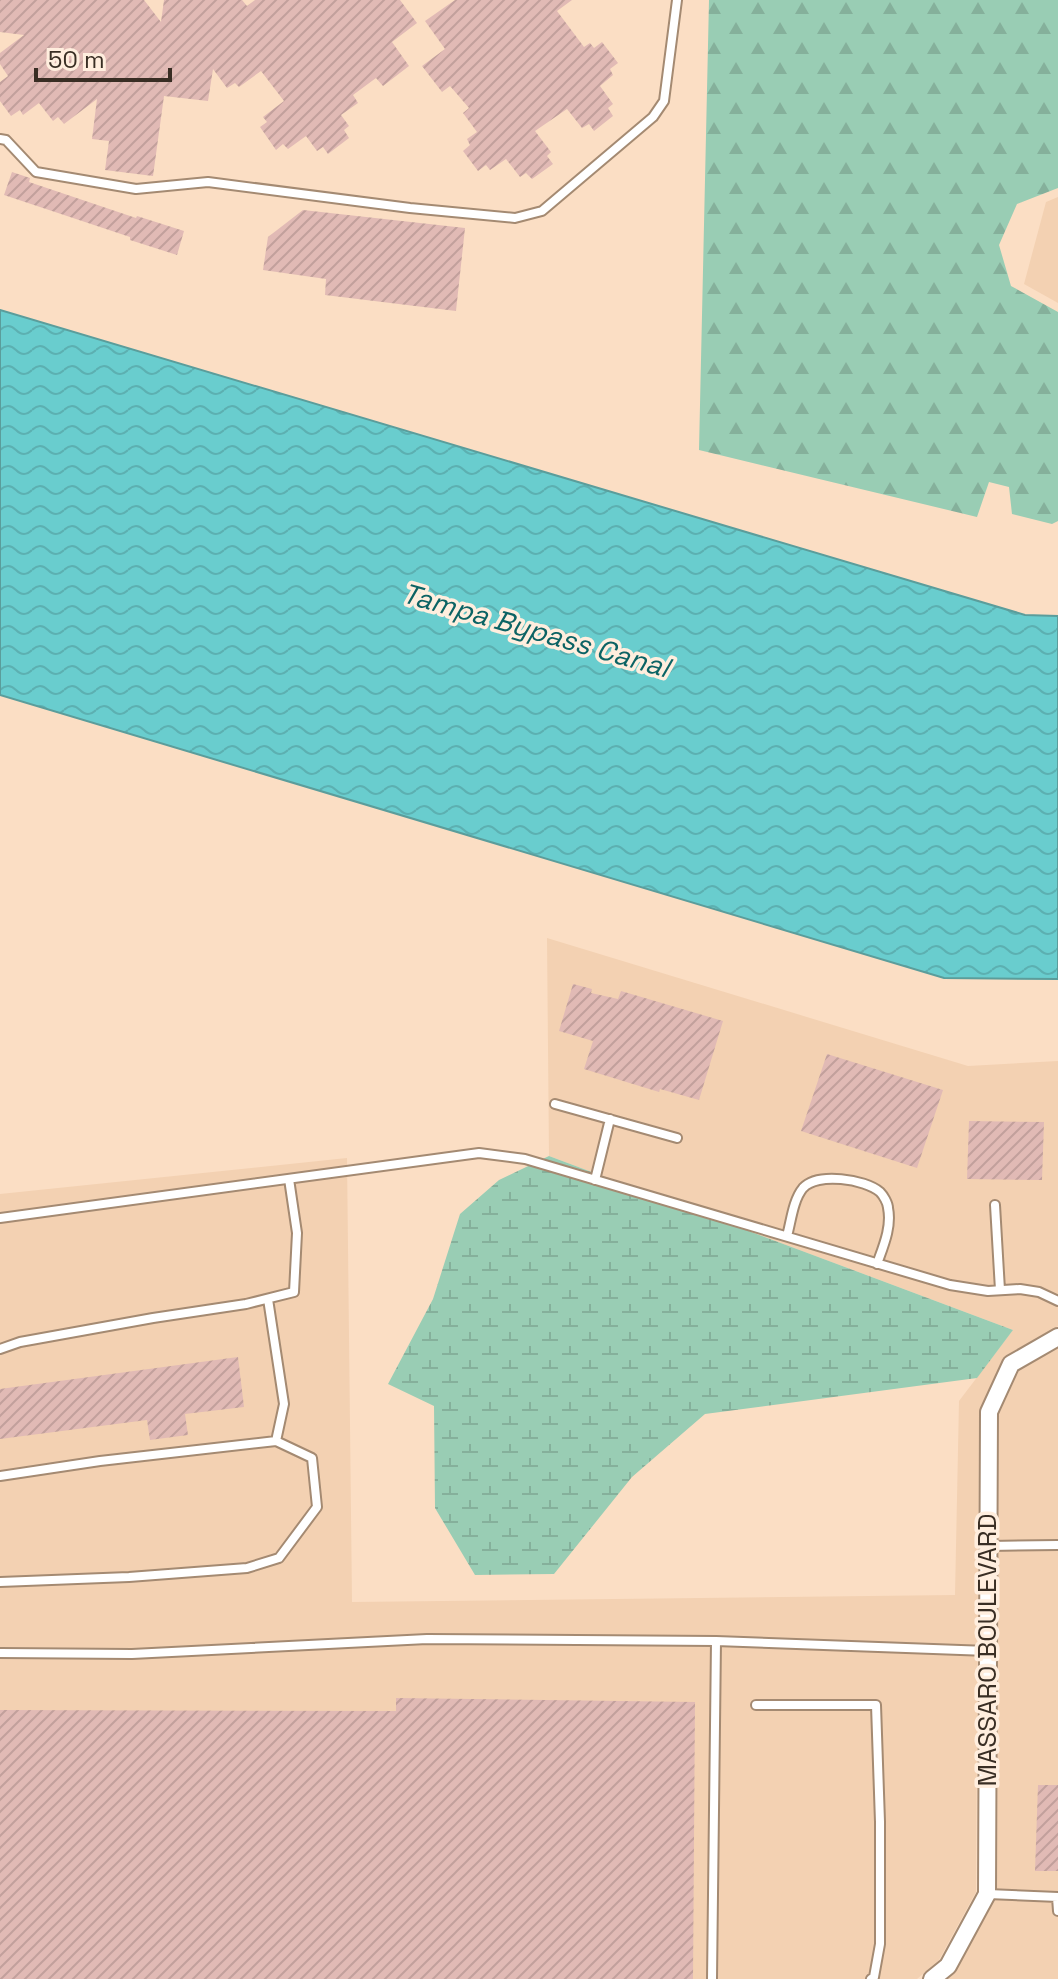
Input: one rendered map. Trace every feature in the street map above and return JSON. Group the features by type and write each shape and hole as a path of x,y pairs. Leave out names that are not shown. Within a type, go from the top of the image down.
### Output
{"street":[{"name":"MASSARO BOULEVARD","path":"932,1979 948,1966 987,1894 989,1412 1011,1364 1058,1337"}],"lane":[{"path":"0,139 6,140 36,172 136,189 208,182 515,218 542,211 653,117 664,101 677,0"},
{"path":"555,1104 677,1138"},
{"path":"595,1180 610,1119"},
{"path":"0,1218 479,1153 525,1159 950,1285 988,1291 1020,1289 1039,1292 1058,1301"},
{"path":"787,1236 800,1192 807,1184 831,1178 869,1186 881,1193 888,1206 888,1224 877,1264"},
{"path":"0,1349 35,1339 246,1304 294,1292 297,1233 289,1179"},
{"path":"995,1205 1000,1290"},
{"path":"268,1299 284,1404 276,1441"},
{"path":"0,1476 276,1441 312,1458 317,1507 279,1558 247,1568 0,1582"},
{"path":"988,1546 1058,1545"},
{"path":"0,1653 132,1654 427,1639 716,1641 988,1651"},
{"path":"712,1979 716,1641"},
{"path":"756,1705 876,1705 880,1944 874,1977 871,1979"},
{"path":"987,1894 1057,1897 1058,1911"}],"shaded area":[{"path":"1058,197 1058,303 1024,284 1046,202"},
{"path":"547,938 968,1066 1058,1061 1058,1326 1005,1356 979,1412 976,1892 939,1960 917,1979 0,1979 0,1194 347,1158 352,1602 955,1595 959,1401 1013,1330 549,1156"},
{"path":"1058,1347 1058,1979 947,1979 955,1972 997,1894 999,1414 1019,1370"}],"green space":[{"path":"709,0 1058,0 1058,188 1017,204 999,245 1011,286 1058,312 1058,521 1052,524 1012,514 1009,487 989,482 977,517 699,450"},
{"path":"549,1156 1013,1330 977,1378 705,1414 632,1477 554,1574 475,1575 435,1508 434,1406 388,1384 433,1299 460,1214 499,1180"}],"water":[{"name":"Tampa Bypass Canal","path":"0,310 1025,615 1058,616 1058,979 944,978 0,695"}],"building":[{"path":"0,0 144,0 161,22 164,0 242,0 247,6 255,0 400,0 417,23 392,42 409,66 383,86 376,78 353,95 358,103 341,115 349,126 344,130 349,138 328,154 323,147 317,151 306,136 288,149 283,144 276,150 260,127 267,122 263,117 284,101 261,71 239,87 235,83 227,88 213,69 208,101 164,96 153,176 105,170 109,141 92,139 97,99 64,124 58,117 53,121 39,103 23,115 20,110 11,116 0,101 0,82 8,76 0,64 0,53 24,35 0,32"},
{"path":"455,0 572,0 557,11 584,47 590,43 594,48 602,42 618,63 610,69 613,75 600,86 613,104 608,108 613,116 594,131 589,124 582,128 567,109 535,131 551,152 547,156 553,164 532,179 526,173 520,177 506,159 490,170 486,165 478,171 463,151 470,145 467,139 477,132 463,113 469,108 450,86 442,92 422,66 445,49 425,21"},
{"path":"12,172 30,178 29,182 184,231 177,255 4,195"},
{"path":"303,210 465,228 456,311 325,295 326,279 263,270 268,237"},
{"path":"573,984 592,989 591,993 618,999 621,991 723,1021 699,1100 660,1089 659,1092 584,1069 593,1041 559,1031"},
{"path":"827,1054 943,1090 917,1168 801,1131"},
{"path":"969,1121 1044,1122 1042,1180 967,1179"},
{"path":"238,1357 244,1407 185,1414 188,1435 150,1440 147,1420 0,1439 0,1389"},
{"path":"396,1698 695,1702 693,1979 0,1979 0,1710 396,1711"},
{"path":"1038,1785 1058,1785 1058,1871 1035,1871"}]}
